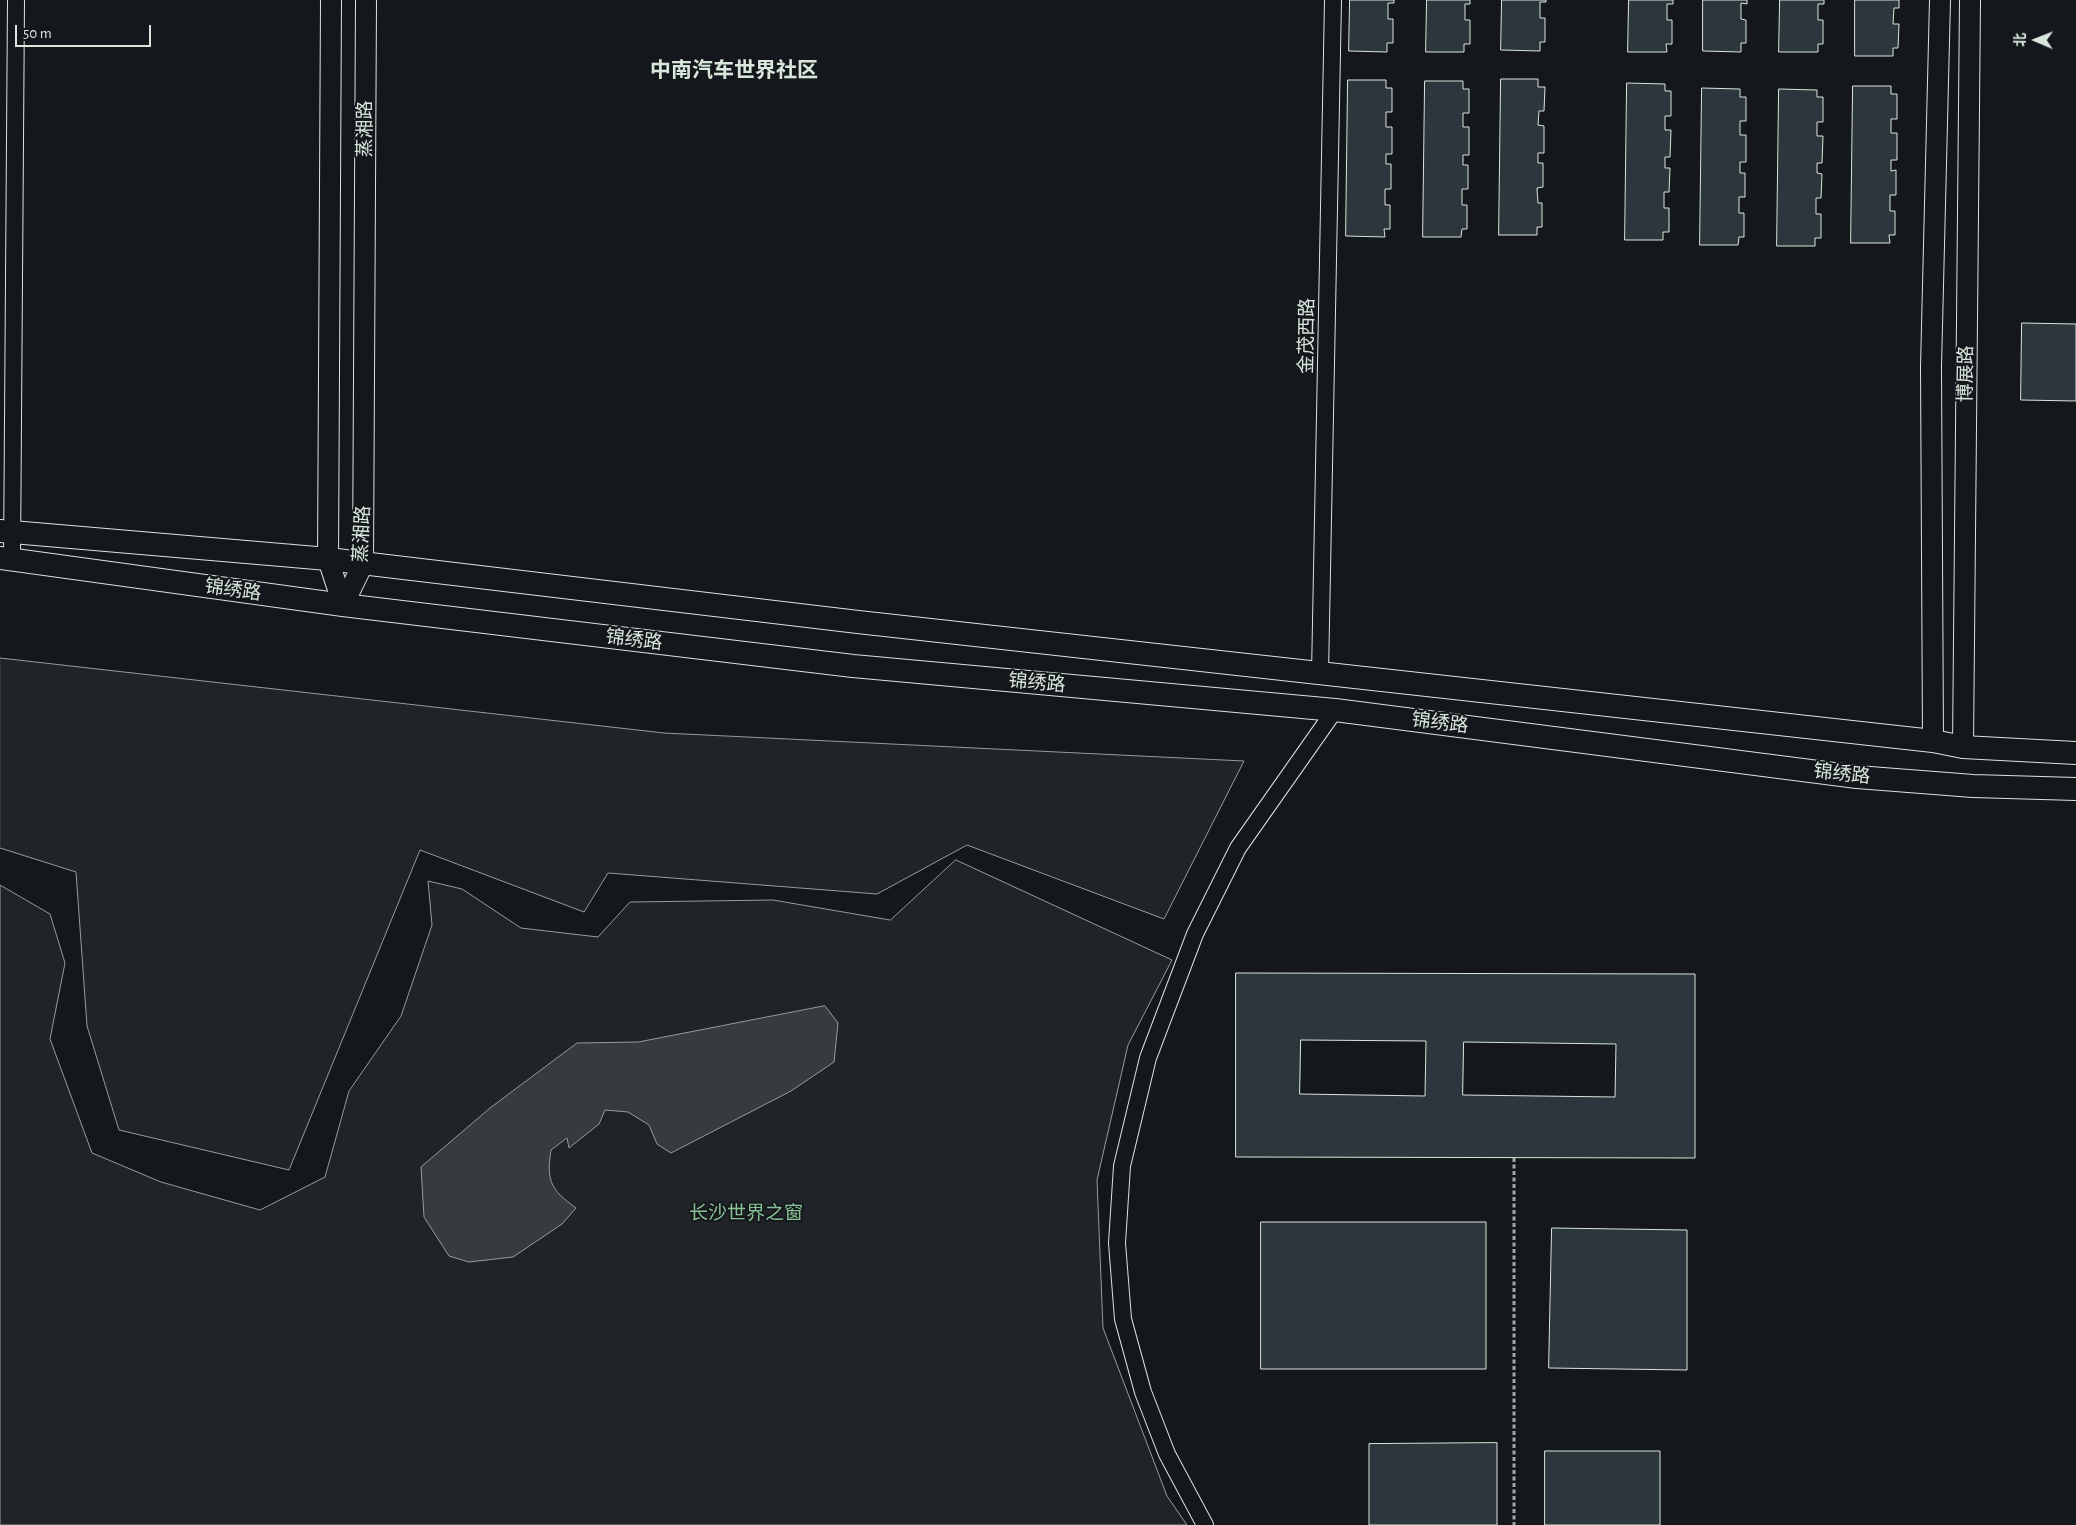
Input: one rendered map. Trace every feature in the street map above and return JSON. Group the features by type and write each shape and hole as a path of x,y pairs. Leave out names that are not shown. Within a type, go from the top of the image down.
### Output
{"main road":[{"name":"锦绣路","path":"7,532 328,559 1320,674 1933,741 1963,747 2076,753"},
{"name":"锦绣路","path":"6,559 343,606 853,666 1335,710 1857,777 1972,786 2076,789"}],"street":[{"path":"6,559 16,0"},
{"name":"蒸湘路","path":"331,0 328,559 343,606"},
{"name":"蒸湘路","path":"343,606 363,564 366,0"},
{"name":"金茂西路","path":"1320,674 1333,0"},
{"name":"博展路","path":"1933,741 1931,367 1940,0"},
{"name":"博展路","path":"1963,747 1970,0"},
{"path":"1205,1525 1164,1445 1143,1392 1122,1319 1117,1243 1122,1166 1148,1058 1195,934 1238,848 1335,710"}],"path":[{"path":"1514,1158 1514,1525"}],"green space":[{"path":"0,658 664,733 1244,761 1164,919 967,845 877,894 608,873 584,912 420,850 289,1170 119,1130 87,1026 76,872 0,848"},
{"name":"长沙世界之窗","path":"956,860 1172,960 1128,1045 1097,1180 1103,1328 1167,1496 1187,1525 0,1525 0,885 50,914 65,963 50,1039 92,1153 161,1182 260,1210 325,1177 349,1091 401,1016 432,925 428,881 462,889 521,928 598,937 630,902 773,900 890,920"}],"shaded area":[{"path":"825,1006 838,1023 834,1062 791,1091 671,1153 657,1144 649,1125 628,1112 605,1110 599,1124 569,1148 567,1138 551,1150 549,1170 552,1184 561,1196 576,1208 562,1224 513,1257 469,1262 449,1256 424,1217 421,1167 490,1108 577,1043 638,1042"}],"building":[{"path":"1350,0 1394,0 1394,3 1388,3 1388,19 1393,19 1393,43 1387,43 1387,52 1349,51"},
{"path":"1427,0 1470,0 1470,4 1465,4 1465,20 1470,20 1470,44 1464,44 1464,52 1426,52"},
{"path":"1502,0 1546,0 1546,2 1540,2 1540,18 1545,18 1545,42 1540,42 1540,51 1501,50"},
{"path":"1629,0 1673,0 1673,4 1667,4 1667,20 1672,20 1672,44 1666,44 1667,52 1628,52"},
{"path":"1703,0 1747,0 1747,4 1741,3 1741,19 1746,20 1746,43 1741,43 1741,52 1703,51"},
{"path":"1780,0 1824,0 1824,4 1818,4 1818,20 1823,20 1823,44 1818,44 1818,52 1779,52"},
{"path":"1855,0 1899,0 1899,8 1894,8 1893,24 1899,24 1898,48 1893,48 1893,56 1855,56"},
{"path":"1501,79 1538,79 1538,87 1545,87 1544,111 1539,111 1538,125 1544,126 1544,153 1538,153 1538,163 1543,163 1543,187 1537,188 1538,203 1542,203 1542,227 1537,227 1537,235 1499,235"},
{"path":"1348,80 1386,80 1386,88 1392,88 1392,112 1386,112 1386,127 1392,127 1392,154 1386,154 1386,164 1391,164 1391,189 1385,189 1385,205 1390,205 1390,229 1384,229 1385,237 1346,236"},
{"path":"1425,81 1463,81 1463,89 1469,89 1469,113 1463,113 1463,127 1469,127 1469,155 1463,155 1463,165 1468,165 1468,189 1462,189 1462,205 1467,205 1467,229 1462,229 1461,237 1423,237"},
{"path":"1627,83 1665,84 1665,91 1671,91 1671,116 1665,116 1665,130 1671,130 1670,157 1665,157 1665,168 1670,168 1669,192 1664,192 1664,208 1669,208 1669,232 1663,232 1663,240 1625,240"},
{"path":"1853,86 1891,86 1891,94 1897,94 1897,119 1891,119 1891,133 1897,133 1897,160 1891,160 1891,171 1896,170 1896,195 1890,195 1890,211 1895,211 1895,235 1889,235 1890,243 1851,243"},
{"path":"1702,88 1740,89 1740,97 1746,97 1746,121 1740,121 1740,135 1746,135 1746,162 1740,162 1740,173 1745,173 1745,197 1739,197 1739,213 1744,213 1744,237 1739,237 1738,245 1700,245"},
{"path":"1779,89 1817,90 1817,97 1823,97 1823,122 1817,122 1817,136 1823,136 1822,163 1817,163 1817,173 1822,174 1821,198 1816,198 1816,214 1821,214 1821,238 1815,238 1815,246 1777,246"},
{"path":"2022,323 2076,324 2076,401 2021,400"},
{"path":"1236,973 1695,974 1695,1158 1236,1157","holes":["1301,1040 1426,1041 1425,1096 1300,1094","1464,1042 1616,1044 1615,1097 1463,1095"]},
{"path":"1261,1222 1486,1222 1486,1369 1261,1369"},
{"path":"1552,1228 1687,1230 1687,1370 1549,1368"},
{"path":"1497,1443 1497,1525 1369,1525 1369,1444"},
{"path":"1545,1451 1660,1451 1660,1525 1545,1525"}],"district":[{"name":"中南汽车世界社区","path":"734,71"}]}
